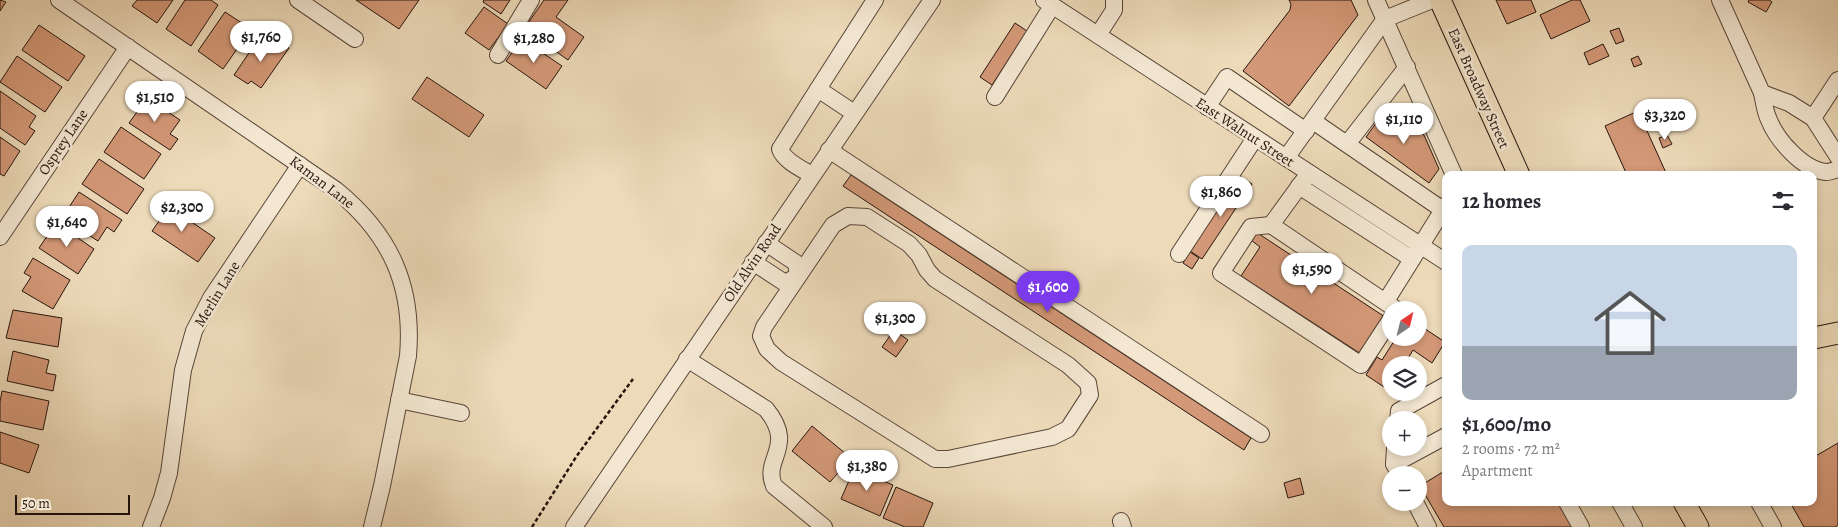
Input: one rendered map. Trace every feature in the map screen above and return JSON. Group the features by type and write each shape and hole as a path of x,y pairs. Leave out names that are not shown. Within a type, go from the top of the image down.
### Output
{"main road":[{"name":"East Broadway Street","path":"1440,0 1517,171"},
{"path":"1817,337 1838,333"},
{"path":"1686,506 1698,527"}],"street":[{"name":"Kaman Lane","path":"58,0 336,190 368,220 382,239 400,272 409,314 410,335 408,356 372,527"},
{"path":"298,0 355,39"},
{"path":"498,56 531,0"},
{"path":"812,175 782,155 780,149 875,0"},
{"name":"Old Alvin Road","path":"574,527 932,0"},
{"path":"1098,36 1114,10 1114,0"},
{"path":"1376,0 1452,171"},
{"path":"1286,158 1385,19 1432,0"},
{"path":"1720,0 1762,93 1768,120 1779,139 1794,155 1809,165 1826,172 1838,169"},
{"path":"995,97 1048,3"},
{"name":"East Walnut Street","path":"1048,3 1286,158 1304,179 1416,253 1442,261"},
{"name":"Osprey Lane","path":"0,237 128,47"},
{"path":"1347,144 1406,67"},
{"path":"1207,107 1227,77 1309,126 1347,144 1442,206"},
{"path":"1813,118 1838,80"},
{"path":"818,89 854,114"},
{"path":"1762,93 1789,103 1813,118 1838,157"},
{"path":"1179,254 1255,138"},
{"path":"829,150 1261,434"},
{"name":"Merlin Lane","path":"151,527 169,473 184,370 194,331 211,298 300,165"},
{"path":"1272,225 1304,179"},
{"path":"1394,301 1416,253 1442,213"},
{"path":"753,262 785,283 798,276 833,225 848,216 867,217 909,244 919,255 934,279 1068,365 1088,383 1090,395 1068,429 1052,437 948,459 936,459 781,362 767,349 762,336 764,327 798,276 796,263 766,243"},
{"path":"1382,333 1361,366 1221,273 1251,227 1272,225 1385,301"},
{"path":"687,360 766,409 773,418 780,433 780,443 772,472 774,486 824,527"},
{"path":"1399,411 1442,387"},
{"path":"399,400 461,413"},
{"path":"1396,462 1442,438"},
{"path":"1569,506 1581,527"},
{"path":"1622,506 1634,527"},
{"path":"1762,506 1774,527"},
{"path":"1420,511 1428,527"}],"path":[{"path":"532,527 576,456 633,379"}],"building":[{"path":"0,0 6,2 0,11"},
{"path":"137,0 173,0 157,23 132,6"},
{"path":"185,0 211,0 218,5 191,46 166,29"},
{"path":"356,0 419,0 399,29"},
{"path":"484,0 510,0 501,14 483,2"},
{"path":"544,0 568,0 556,17 584,37 568,60 524,29"},
{"path":"1289,0 1351,0 1358,15 1289,106 1243,71 1290,10 1291,4"},
{"path":"1496,0 1531,0 1536,12 1507,24"},
{"path":"1572,0 1580,0 1590,21 1551,39 1540,15"},
{"path":"1749,0 1769,0 1772,2 1766,12 1748,2"},
{"path":"484,7 508,24 489,50 465,33"},
{"path":"225,12 251,29 223,69 198,51"},
{"path":"1015,23 1027,31 992,85 980,77"},
{"path":"39,25 85,56 68,81 22,50"},
{"path":"1619,28 1624,41 1616,44 1610,31"},
{"path":"275,39 289,48 261,88 251,81 248,84 234,75 257,41 268,48"},
{"path":"522,39 562,66 546,89 506,61"},
{"path":"1603,44 1609,56 1589,65 1584,53"},
{"path":"17,56 62,87 45,112 0,82"},
{"path":"1638,56 1642,64 1634,67 1631,59"},
{"path":"427,77 484,115 469,137 412,99"},
{"path":"0,91 36,116 29,127 35,131 25,145 0,128"},
{"path":"144,96 180,120 170,134 178,139 170,150 129,123 137,112 134,110"},
{"path":"1387,108 1424,135 1439,169 1429,183 1366,137"},
{"path":"1638,111 1665,171 1625,171 1605,126"},
{"path":"121,127 161,154 144,179 104,152"},
{"path":"1667,135 1672,144 1663,148 1659,138"},
{"path":"0,137 20,151 4,176 0,174"},
{"path":"99,159 144,189 127,214 82,184"},
{"path":"851,175 1251,438 1244,450 843,186"},
{"path":"1240,176 1252,184 1202,259 1190,251"},
{"path":"79,192 122,220 114,232 107,227 98,241 62,218"},
{"path":"161,201 215,238 198,262 152,231 162,217 154,211"},
{"path":"56,223 94,249 78,274 39,248"},
{"path":"1256,232 1382,315 1382,322 1361,354 1241,276 1260,247 1251,240"},
{"path":"1190,252 1199,258 1192,269 1183,263"},
{"path":"33,258 70,280 53,309 22,291 31,277 24,273"},
{"path":"13,310 62,318 58,347 6,338"},
{"path":"894,330 908,340 896,357 882,347"},
{"path":"1428,331 1442,340 1442,347 1432,363 1427,360 1427,356 1422,356 1413,350 1409,356 1385,356 1391,346 1428,346"},
{"path":"13,351 49,360 46,373 56,375 53,391 7,381"},
{"path":"1377,357 1382,360 1382,386 1366,375"},
{"path":"2,391 49,401 43,430 0,421"},
{"path":"812,426 851,458 830,482 792,451"},
{"path":"0,432 39,445 29,473 0,463"},
{"path":"1838,443 1838,525 1835,527 1804,527 1792,506 1817,506 1817,455"},
{"path":"854,469 893,485 880,516 841,499"},
{"path":"1442,472 1442,506 1562,506 1575,527 1444,527 1427,498 1427,482"},
{"path":"1300,478 1304,494 1288,498 1284,483"},
{"path":"896,487 933,503 923,527 905,527 883,518"}]}
